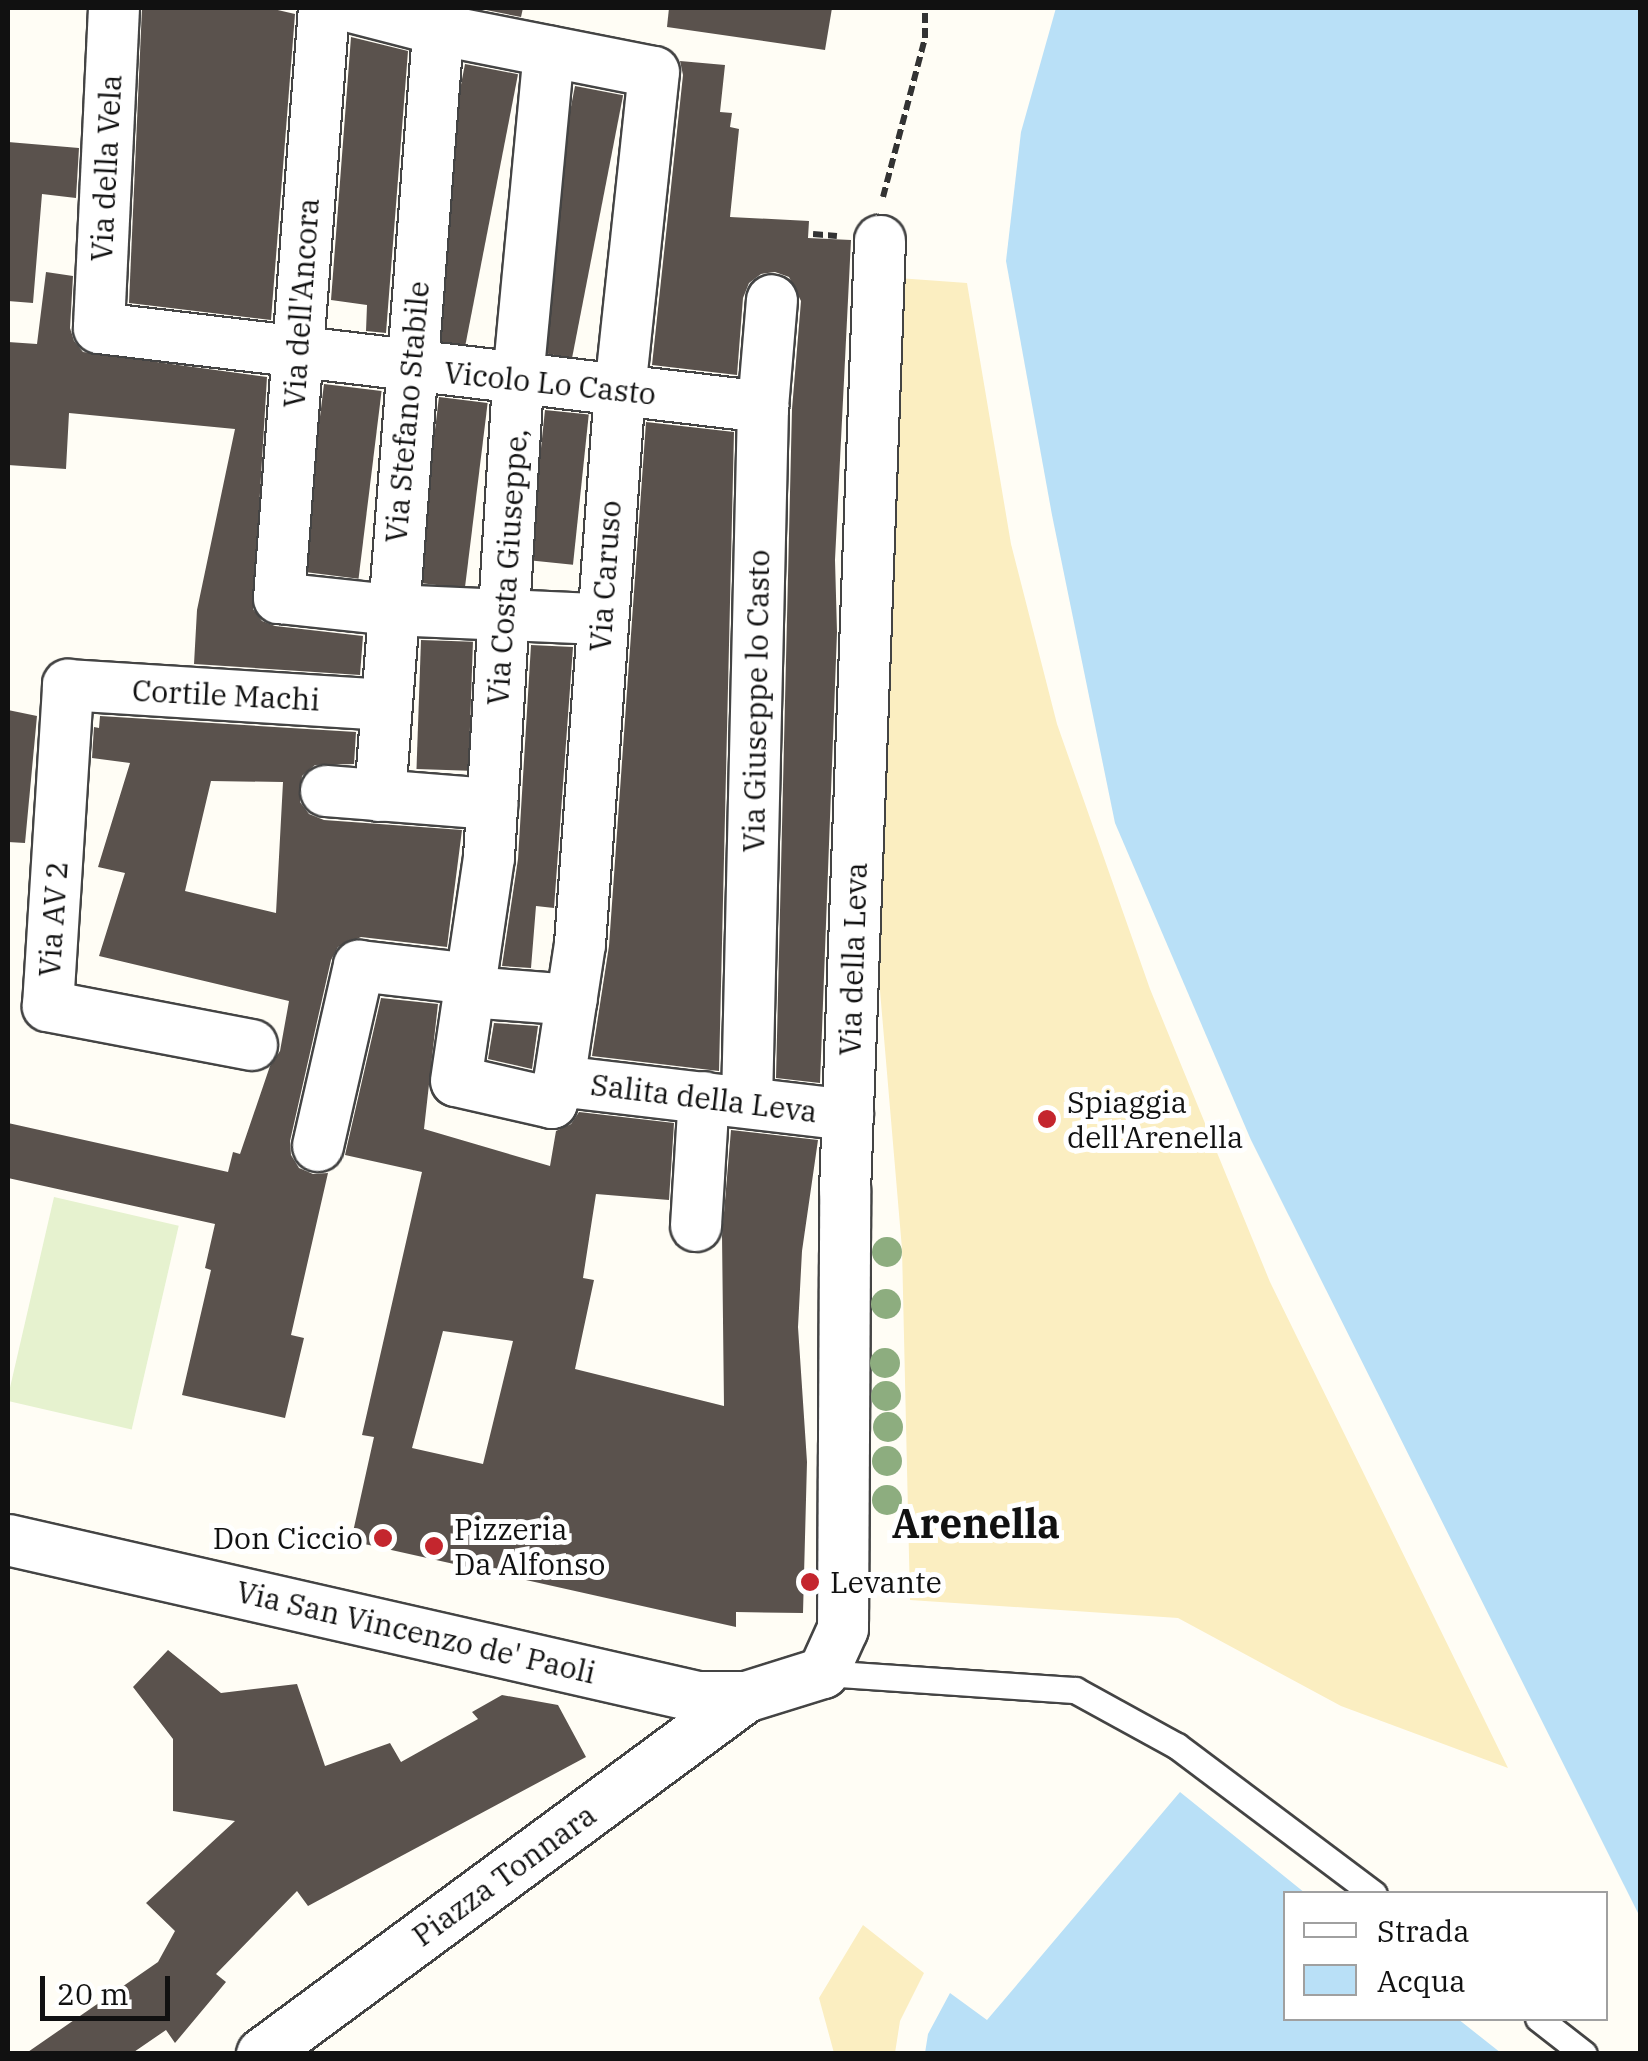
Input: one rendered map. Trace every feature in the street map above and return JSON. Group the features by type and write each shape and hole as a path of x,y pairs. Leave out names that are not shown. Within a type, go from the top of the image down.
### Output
{"street":[{"name":"Via della Vela","path":"99,328 114,8"},
{"name":"Via dell'Ancora","path":"324,8 279,598 391,610"},
{"path":"355,8 438,18 549,52"},
{"name":"Via Stefano Stabile","path":"380,796 438,18"},
{"name":"Via Caruso","path":"549,52 654,72 600,619 580,944 559,1081"},
{"name":"Via Costa Giuseppe,","path":"549,52 518,379 492,804 456,1082 552,1104 559,1081"},
{"name":"Via della Leva","path":"823,1674 843,1629 848,1114 880,241"},
{"name":"Via Giuseppe lo Casto","path":"696,1226 725,1100 772,300"},
{"name":"Vicolo Lo Casto","path":"99,328 763,407"},
{"path":"391,610 600,619"},
{"name":"Cortile Machi","path":"68,686 385,705"},
{"name":"Via AV 2","path":"68,686 48,1006 252,1046"},
{"path":"326,791 492,804"},
{"path":"318,1146 359,966 572,1000"},
{"name":"Salita della Leva","path":"559,1081 848,1114"},
{"name":"Via San Vincenzo de' Paoli","path":"8,1540 698,1697 746,1697 823,1674"},
{"name":"Piazza Tonnara","path":"262,2054 746,1697"}],"lane":[{"path":"823,1674 1074,1690 1177,1746 1370,1891"},
{"path":"1542,2021 1584,2054"}],"path":[{"path":"880,241 884,181 925,38 926,8"}],"sand":[{"name":"Spiaggia dell'Arenella","path":"898,278 967,283 1011,544 1057,724 1150,989 1270,1282 1508,1768 1341,1706 1178,1618 910,1600 902,1249 875,932"},
{"path":"863,1925 924,1973 900,2021 895,2053 834,2053 819,1998"}],"green space":[{"path":"54,1197 179,1226 132,1429 8,1401"}],"water":[{"path":"1056,8 1640,8 1640,1917 1251,1140 1115,823 1052,515 1006,261 1021,132"},
{"path":"1180,1792 1303,1891 1283,1891 1283,2021 1461,2021 1501,2053 925,2053 928,2034 950,1993 987,2020"}],"building":[{"path":"142,8 269,8 295,14 271,320 129,303"},
{"path":"476,8 523,8 521,17"},
{"path":"669,8 832,8 825,50 667,27"},
{"path":"351,37 408,51 386,333 366,331 367,305 331,300"},
{"path":"680,61 725,65 720,112 732,113 730,127 739,129 730,217 809,221 808,238 851,240 835,560 837,632 820,1083 776,1078 792,409 801,301 789,277 775,272 761,274 749,283 743,298 737,375 652,365 683,75"},
{"path":"465,64 518,74 465,346 412,336"},
{"path":"575,86 623,95 572,358 524,349"},
{"path":"8,142 79,148 76,198 42,194 33,303 8,301"},
{"path":"46,272 73,276 70,328 83,352 267,377 253,609 262,621 275,626 363,636 360,675 194,664 197,610 235,429 69,413 66,469 8,465 8,342 37,344"},
{"path":"324,384 382,391 359,579 301,572"},
{"path":"439,397 488,403 465,589 416,583"},
{"path":"545,410 589,415 573,565 529,560"},
{"path":"646,422 734,432 719,1071 592,1056 609,946"},
{"path":"421,640 473,642 468,771 416,769"},
{"path":"531,645 573,647 554,908 536,906 531,968 502,966 518,859"},
{"path":"8,710 37,716 25,843 8,842"},
{"path":"100,716 356,732 354,764 315,765 302,776 300,802 309,814 324,820 462,830 447,947 361,937 338,947 331,960 290,1141 291,1155 299,1168 313,1174 328,1173 291,1335 304,1338 285,1418 182,1395 211,1270 205,1268 215,1224 8,1178 8,1123 228,1172 233,1152 240,1154 270,1066 280,1051 289,1001 99,956 125,873 98,867 130,763 92,758 94,727 99,728","holes":["211,781 283,782 276,913 185,891"]},
{"path":"381,998 438,1004 424,1129 550,1166 556,1131 571,1124 579,1112 674,1123 669,1200 596,1194 583,1278 594,1280 575,1369 724,1406 722,1236 731,1130 818,1140 802,1251 798,1327 807,1462 803,1613 736,1612 736,1627 351,1541 374,1437 362,1435 422,1172 345,1155","holes":["443,1331 513,1341 483,1464 412,1448"]},
{"path":"494,1023 538,1026 532,1069 488,1059"},
{"path":"168,1650 221,1693 297,1684 325,1766 390,1743 401,1762 478,1719 472,1712 502,1695 558,1705 586,1757 308,1906 297,1891 216,1974 226,1982 175,2043 166,2030 131,2054 25,2054 158,1962 175,1931 146,1903 235,1821 173,1811 173,1739 133,1687"}],"place":[{"name":"Spiaggia dell'Arenella","path":"1047,1119"},
{"name":"Don Ciccio","path":"383,1538"},
{"name":"Pizzeria Da Alfonso","path":"434,1546"},
{"name":"Levante","path":"810,1582"}],"district":[{"name":"Arenella","path":"976,1523"}]}
